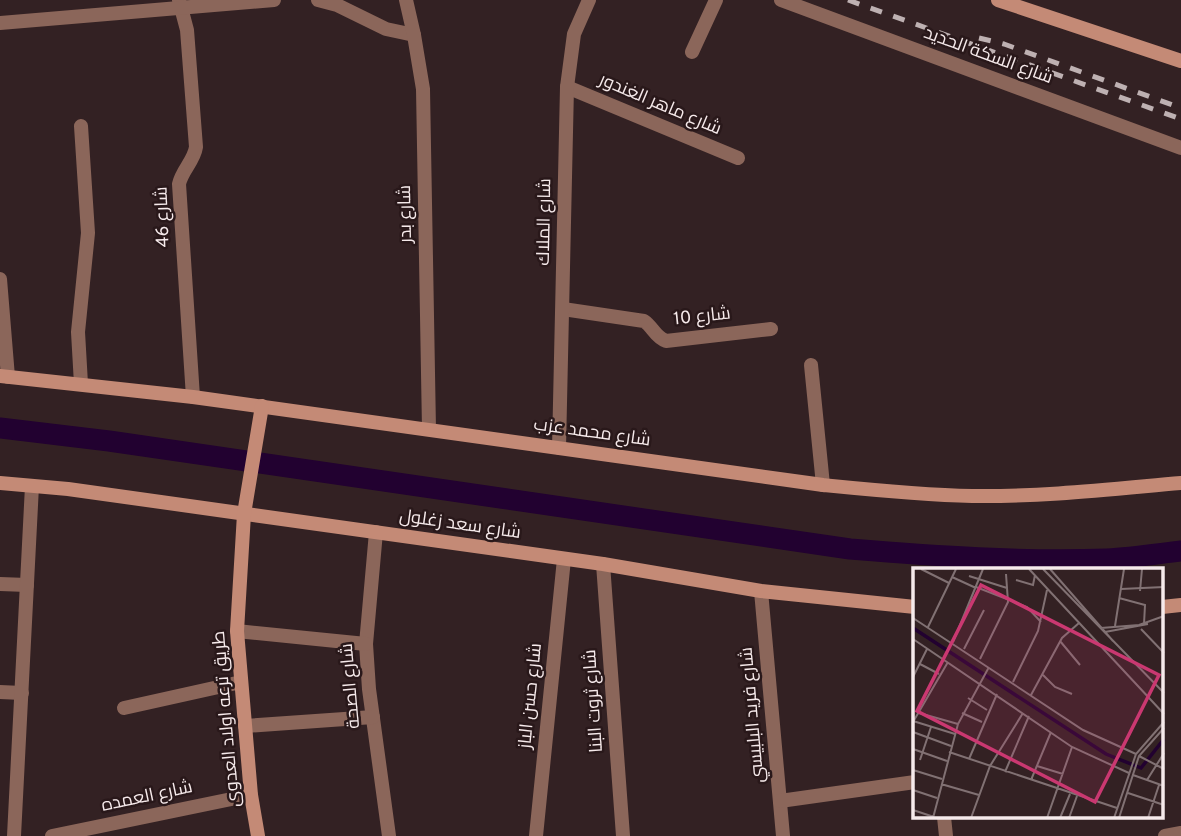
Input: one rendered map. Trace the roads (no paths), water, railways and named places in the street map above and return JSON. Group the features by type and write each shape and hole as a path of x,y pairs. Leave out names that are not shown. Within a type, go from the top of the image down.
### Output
{"main road":[{"path":"998,0 1181,61"},
{"name":"شارع محمد عزب","path":"4,377 193,397 823,485 924,495 1080,493 1181,483"},
{"name":"طريق ترعه اولاد العدوى","path":"258,836 251,795 237,631 244,514 261,406"},
{"name":"شارع سعد زغلول","path":"0,483 68,489 603,564 761,591 913,609"}],"street":[{"path":"0,23 180,3 274,0"},
{"path":"318,0 337,5 386,29 414,35"},
{"name":"شارع بدر","path":"406,0 423,89 429,429"},
{"name":"شارع الملاك","path":"559,448 566,87 574,34 589,0"},
{"path":"692,52 716,0"},
{"name":"شارع السكة الحديد","path":"781,0 1181,148"},
{"name":"شارع 46","path":"180,3 187,30 196,147 195,156 181,174 179,184 193,397"},
{"name":"شارع ماهر الغندور","path":"566,87 738,158"},
{"path":"81,126 88,233 78,331 81,384"},
{"path":"0,279 4,377"},
{"name":"شارع 10","path":"563,309 644,321 659,338 666,341 771,329"},
{"path":"811,365 823,485"},
{"path":"15,836 33,486"},
{"name":"شارع الصحة","path":"376,532 366,644 389,836"},
{"name":"شارع حسن الباز","path":"536,836 564,559"},
{"name":"شارع ثروت البنا","path":"603,564 623,836"},
{"path":"0,584 27,585"},
{"name":"شارع فريد البلبيسي","path":"761,591 783,836"},
{"path":"237,631 366,644"},
{"path":"124,708 241,682"},
{"path":"0,692 22,692"},
{"path":"244,726 373,717"},
{"path":"780,801 913,782"},
{"name":"شارع العمده","path":"52,836 251,795"},
{"path":"944,818 946,836"},
{"path":"1165,836 1181,833"}],"waterway":[{"path":"0,428 109,441 850,549 1043,560 1116,558 1181,551"}],"railway":[{"path":"848,0 1181,119"},
{"path":"979,38 1004,44 1181,108"}]}
